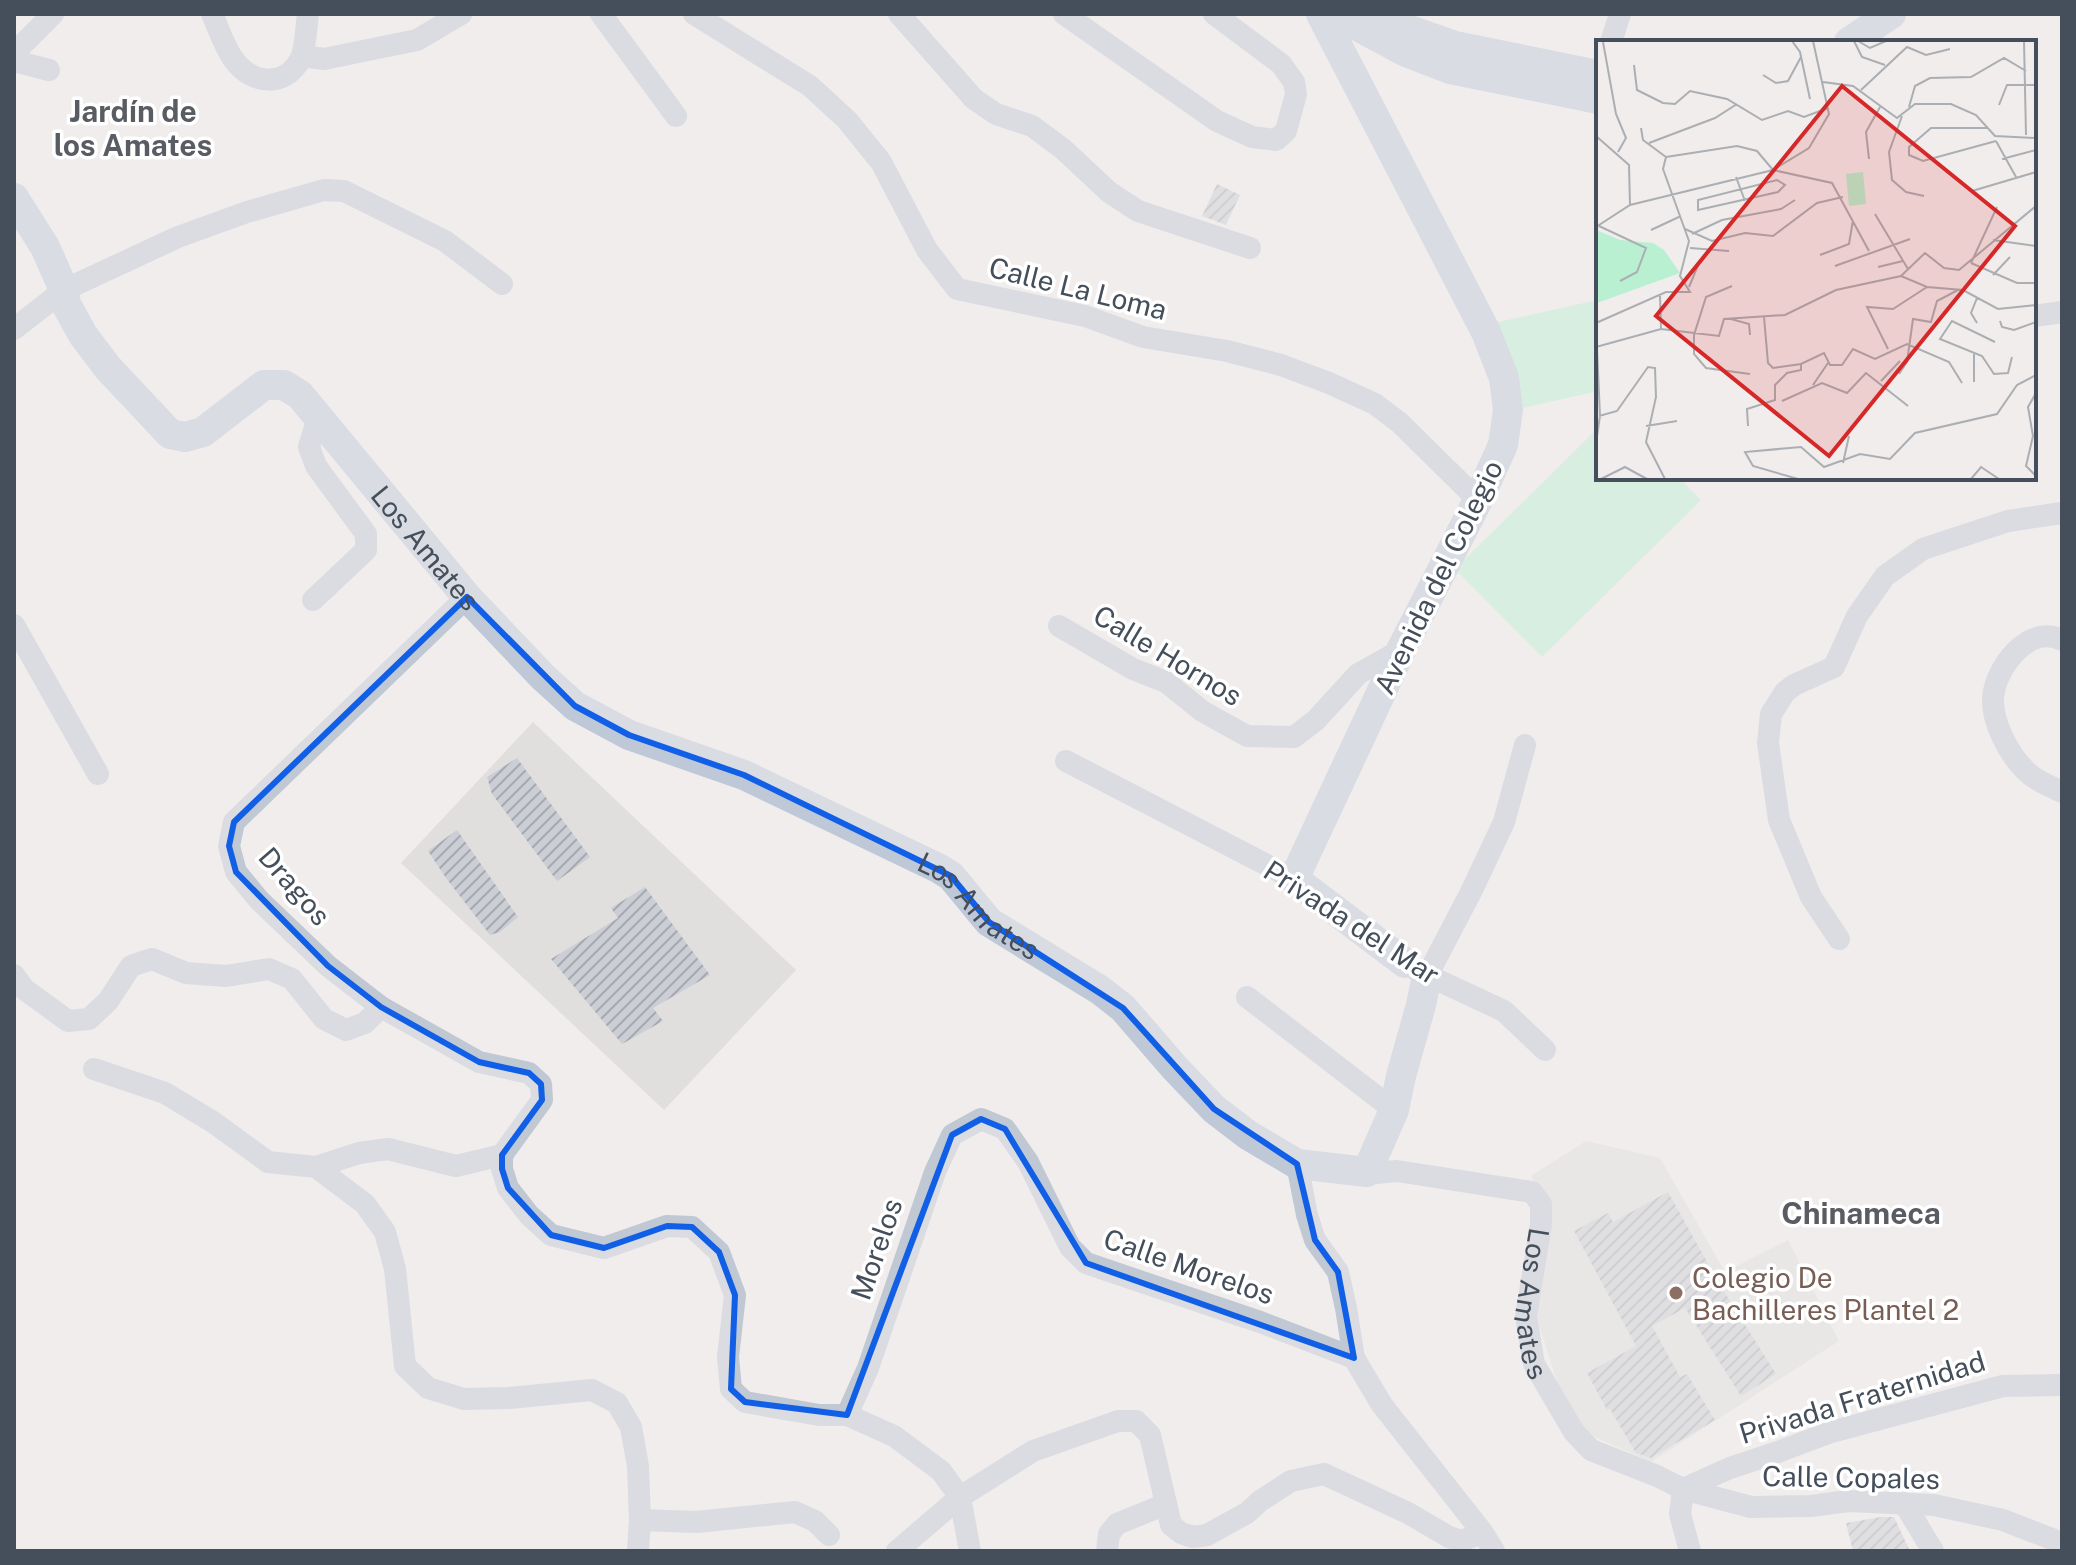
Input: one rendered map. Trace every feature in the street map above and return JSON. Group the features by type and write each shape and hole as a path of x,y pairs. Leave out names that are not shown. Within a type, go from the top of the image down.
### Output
{"street":[{"path":"14,53 53,14"},
{"path":"212,14 234,60 248,74 265,80 281,78 302,56 308,14"},
{"path":"302,56 324,59 417,40 461,14"},
{"path":"601,14 676,116"},
{"name":"Calle La Loma","path":"694,14 810,86 847,120 881,162 927,250 957,289 1085,316 1143,337 1227,351 1281,365 1329,383 1375,404 1478,500"},
{"path":"899,14 974,99 996,114 1032,126 1063,149 1109,192 1138,211 1250,248"},
{"path":"1064,14 1217,121 1252,137 1276,140 1286,131 1296,94 1294,82 1281,64 1214,14"},
{"name":"Avenida del Colegio","path":"1294,879 1401,650 1478,500 1503,445 1508,410 1504,378 1486,332 1321,14"},
{"path":"1339,14 1406,52 1450,69 1596,99"},
{"path":"1380,14 1412,31 1455,46 1596,75"},
{"path":"1612,40 1620,14"},
{"path":"1854,40 1894,22"},
{"path":"14,61 49,70"},
{"path":"14,329 64,290 178,237 247,212 324,190 344,191 445,241 502,284"},
{"path":"14,198 45,247 64,290"},
{"name":"Los Amates","path":"64,290 66,304 83,335 108,368 170,434 185,437 203,432 264,385 284,385 300,395 467,597 575,706 629,735 744,775 951,876 989,922 1100,990 1123,1008 1214,1109 1248,1135 1297,1164 1367,1172 1397,1171 1532,1192 1541,1204 1541,1224 1526,1316 1534,1364 1574,1432 1591,1450 1683,1489"},
{"path":"2036,316 2062,312"},
{"path":"313,600 366,550 366,534 316,466 309,447 318,417"},
{"path":"1839,939 1811,897 1779,820 1768,743 1771,714 1785,692 1794,685 1834,667 1857,616 1885,576 1923,549 2008,521 2062,513"},
{"name":"Dragos","path":"467,597 234,822 229,846 236,872 259,900 328,966 381,1007 479,1062 529,1073 541,1084 542,1100 502,1155"},
{"path":"14,625 98,774"},
{"name":"Calle Hornos","path":"1059,626 1133,669 1166,682 1202,711 1247,736 1294,737 1316,720 1358,674 1401,650"},
{"path":"2062,640 2041,635 2027,642 1998,675 1993,699 1996,718 2010,751 2026,772 2062,792"},
{"path":"1367,1172 1394,1110 1421,1005 1416,969 1471,892 1504,822 1525,745"},
{"name":"Privada del Mar","path":"1066,761 1294,879 1416,969 1504,1011 1545,1050"},
{"path":"19,982 68,1021 89,1019 108,1001 131,966 152,959 186,973 226,976 269,969 292,979 324,1019 346,1030 365,1023 381,1007"},
{"path":"1247,997 1394,1110"},
{"path":"94,1069 165,1093 213,1122 268,1162 316,1167 359,1153 388,1149 456,1166 502,1155 502,1169 508,1188 529,1215 551,1235 604,1248 667,1226 692,1227 719,1252 735,1295 728,1357 731,1389 745,1402 819,1415 847,1415 894,1436 941,1471 960,1497 970,1551"},
{"name":"Calle Morelos","path":"981,1119 1005,1129 1028,1162 1070,1247 1086,1263 1260,1322 1354,1358"},
{"name":"Morelos","path":"847,1415 868,1368 940,1160 952,1135 981,1119"},
{"path":"1297,1164 1315,1240 1338,1272 1354,1358 1382,1405 1488,1542"},
{"path":"316,1167 365,1204 385,1232 395,1269 405,1366 428,1388 464,1399 592,1390 617,1403 631,1427 638,1466 638,1551"},
{"name":"Privada Fraternidad","path":"1683,1489 1730,1468 1831,1432 2003,1386 2062,1385"},
{"path":"897,1551 960,1497 1033,1451 1118,1421 1136,1421 1150,1435 1171,1525 1193,1537 1207,1535 1247,1513 1291,1481 1324,1474 1408,1513 1449,1537 1461,1541 1488,1542"},
{"path":"1683,1489 1680,1514 1690,1551"},
{"name":"Calle Copales","path":"1683,1489 1751,1507 1811,1506 1848,1501 1934,1505 2003,1520 2062,1543"},
{"path":"1904,1503 1933,1551"},
{"path":"1107,1551 1109,1534 1117,1524 1166,1504"},
{"path":"640,1520 696,1522 795,1512 815,1521 829,1535"}],"highlighted area":[{"path":"467,597 575,706 629,735 744,775 951,876 989,922 1123,1008 1214,1109 1297,1164 1315,1240 1338,1272 1354,1358 1086,1263 1005,1129 981,1119 952,1135 847,1415 745,1402 731,1389 735,1295 719,1252 692,1227 667,1226 604,1248 551,1235 508,1188 502,1169 502,1155 542,1100 541,1084 529,1073 479,1062 381,1007 328,966 236,872 229,846 234,822"}],"shaded area":[{"path":"533,722 796,970 664,1110 401,863"},
{"name":"Colegio De Bachilleres Plantel 2","path":"1586,1141 1660,1158 1725,1272 1788,1240 1839,1341 1651,1462 1586,1433 1559,1387 1535,1313 1549,1209 1531,1176"}],"green space":[{"path":"1596,300 1596,391 1514,410 1494,323"},
{"path":"1596,430 1596,480 1681,480 1701,500 1542,657 1455,569"}],"building":[{"path":"1217,184 1240,195 1226,225 1202,216"},
{"path":"517,758 590,857 557,881 492,794 487,777"},
{"path":"457,830 518,917 500,932 490,935 428,851"},
{"path":"645,887 710,975 653,1008 663,1021 622,1044 551,959 618,918 611,908"},
{"path":"1668,1192 1720,1285 1776,1374 1741,1396 1685,1308 1652,1326 1680,1377 1687,1374 1715,1420 1651,1458 1636,1453 1587,1373 1636,1346 1574,1231 1608,1213 1613,1222"},
{"path":"1894,1517 1910,1551 1853,1551 1846,1523"}],"place":[{"name":"Colegio De Bachilleres Plantel 2","path":"1676,1293"}],"district":[{"name":"Jardín de los Amates","path":"133,128"},
{"name":"Chinameca","path":"1861,1213"}]}
